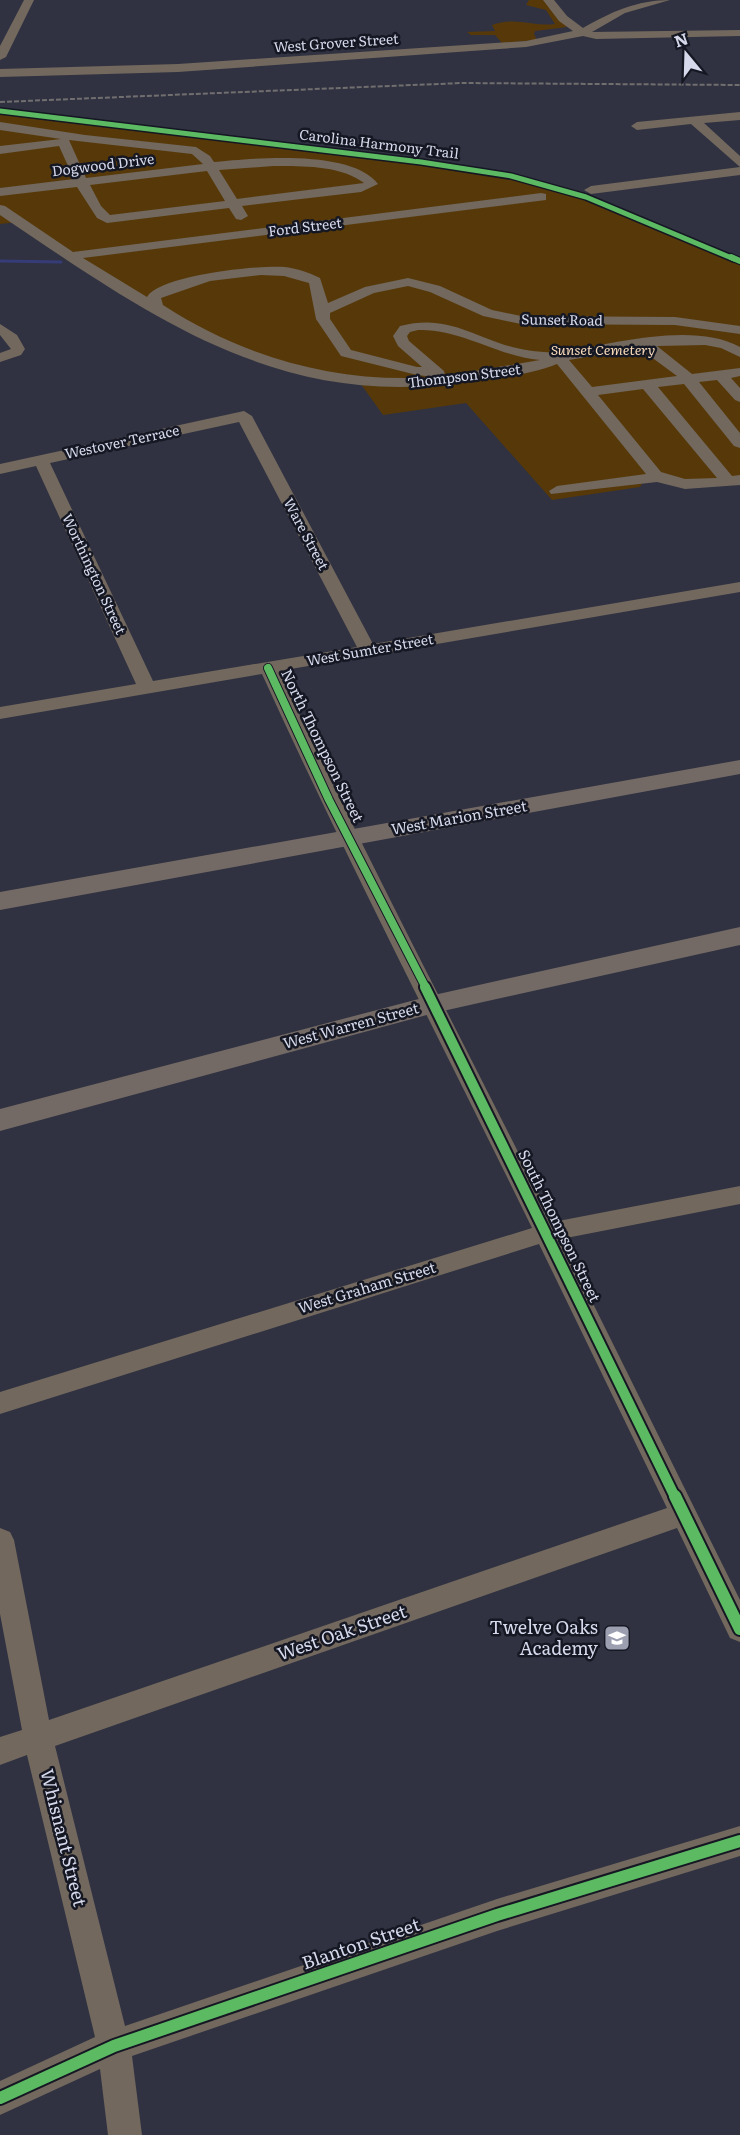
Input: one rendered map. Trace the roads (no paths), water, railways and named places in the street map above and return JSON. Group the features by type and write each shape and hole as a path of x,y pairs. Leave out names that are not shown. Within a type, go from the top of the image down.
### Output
{"main road":[{"name":"West Marion Street","path":"0,901 740,767"},
{"name":"West Warren Street","path":"0,1120 434,1004 740,936"}],"street":[{"path":"0,57 29,0"},
{"path":"548,0 566,24 581,33 608,38 740,33"},
{"name":"West Grover Street","path":"0,73 125,71 526,44 581,33 621,11 665,0"},
{"path":"637,126 740,116"},
{"path":"694,121 740,163"},
{"path":"0,126 85,139 190,149 204,156 252,233"},
{"path":"0,150 85,139"},
{"path":"64,142 100,217 130,218 234,205"},
{"name":"Dogwood Drive","path":"0,192 210,167 279,162 351,171 372,182 366,188 234,205"},
{"path":"591,190 740,171"},
{"name":"Ford Street","path":"70,256 541,197"},
{"name":"Thompson Street","path":"0,209 70,256 196,333 247,353 300,369 337,377 379,382 421,383 535,367 559,357"},
{"path":"164,312 154,303 154,296 175,285 216,277 285,270 300,272 313,278 328,331 346,352 457,379"},
{"name":"Sunset Road","path":"323,311 370,290 408,282 435,289 488,313 521,320 675,321 740,330"},
{"path":"435,372 403,343 400,336 405,329 424,324 441,326 506,350 559,357 700,339 729,344 740,353"},
{"path":"0,328 16,344 16,352 0,358"},
{"path":"644,345 660,353 687,379 740,443"},
{"path":"559,357 659,477"},
{"path":"590,392 740,372"},
{"path":"720,374 740,397"},
{"path":"647,384 734,481"},
{"name":"Westover Terrace","path":"0,469 244,417"},
{"name":"Ware Street","path":"244,417 368,651"},
{"name":"Worthington Street","path":"41,460 147,688"},
{"path":"557,491 659,477 683,483 734,481"},
{"name":"West Sumter Street","path":"0,713 740,587"},
{"name":"North Thompson Street","path":"268,668 349,837"},
{"name":"South Thompson Street","path":"349,837 434,1004 740,1629"},
{"name":"West Graham Street","path":"0,1403 546,1233 740,1195"},
{"name":"West Oak Street","path":"0,1751 684,1514"},
{"name":"Whisnant Street","path":"0,1540 38,1738 114,2046 125,2135"},
{"name":"Blanton Street","path":"0,2098 114,2046 497,1915 740,1841"}],"waterway":[{"path":"0,261 61,262"}],"railway":[{"path":"0,102 462,83 740,85"}],"place":[{"name":"Twelve Oaks Academy","path":"617,1638"}],"park label":[{"name":"Sunset Cemetery","path":"603,350"}]}
